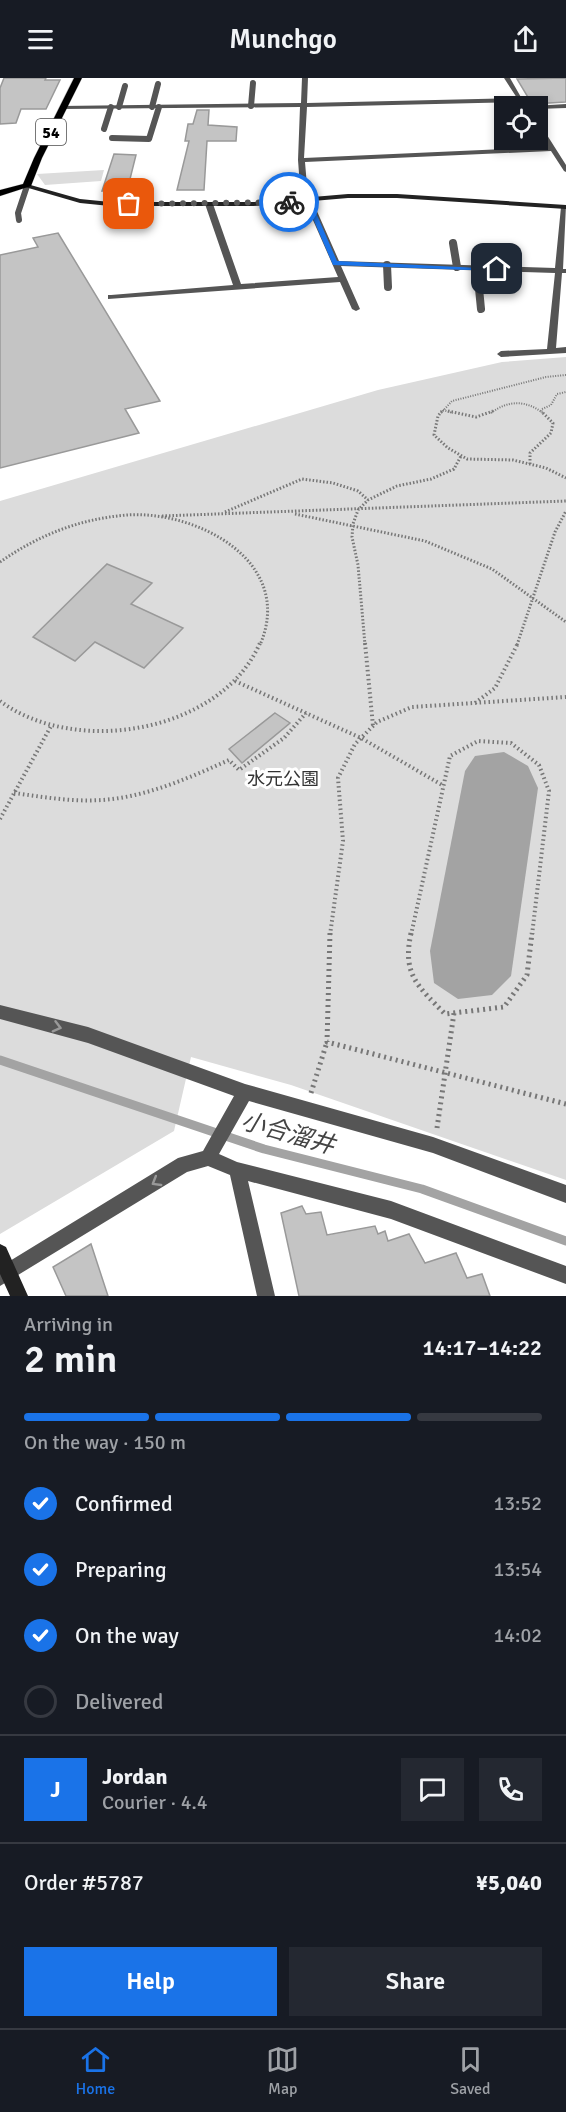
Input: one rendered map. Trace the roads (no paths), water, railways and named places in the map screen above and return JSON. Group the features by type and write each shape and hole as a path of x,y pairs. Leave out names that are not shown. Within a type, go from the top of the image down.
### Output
{"main road":[{"name":"54","path":"27,186 38,158 78,78"},
{"path":"0,193 27,186"}],"street":[{"path":"305,78 301,160 306,200 356,309"},
{"path":"507,78 518,96"},
{"path":"63,107 302,106 494,101"},
{"path":"548,107 566,106"},
{"path":"548,141 562,157 566,170"},
{"path":"301,160 553,149"},
{"path":"27,186 94,203 209,204 397,196 566,207 562,271 551,350"},
{"path":"209,204 238,287"},
{"path":"335,263 562,271"},
{"path":"111,297 342,279"},
{"path":"501,354 566,350"},
{"path":"0,1012 88,1035 245,1092 433,1145 566,1194"},
{"path":"208,1158 245,1092"},
{"path":"4,1274 184,1164 208,1158 237,1170 392,1210 566,1275"},
{"path":"237,1170 266,1296"},
{"path":"0,1253 4,1274 19,1296"}],"lane":[{"path":"251,106 254,83"},
{"path":"112,138 149,139 158,84"},
{"path":"104,129 125,86"},
{"path":"19,220 18,213 27,186"},
{"path":"453,243 457,267"},
{"path":"387,265 387,286"},
{"path":"477,268 481,309"}],"waterway":[{"name":"小合溜井","path":"0,1060 264,1149 422,1189 566,1241"}],"park label":[{"name":"水元公園","path":"283,779"}]}
